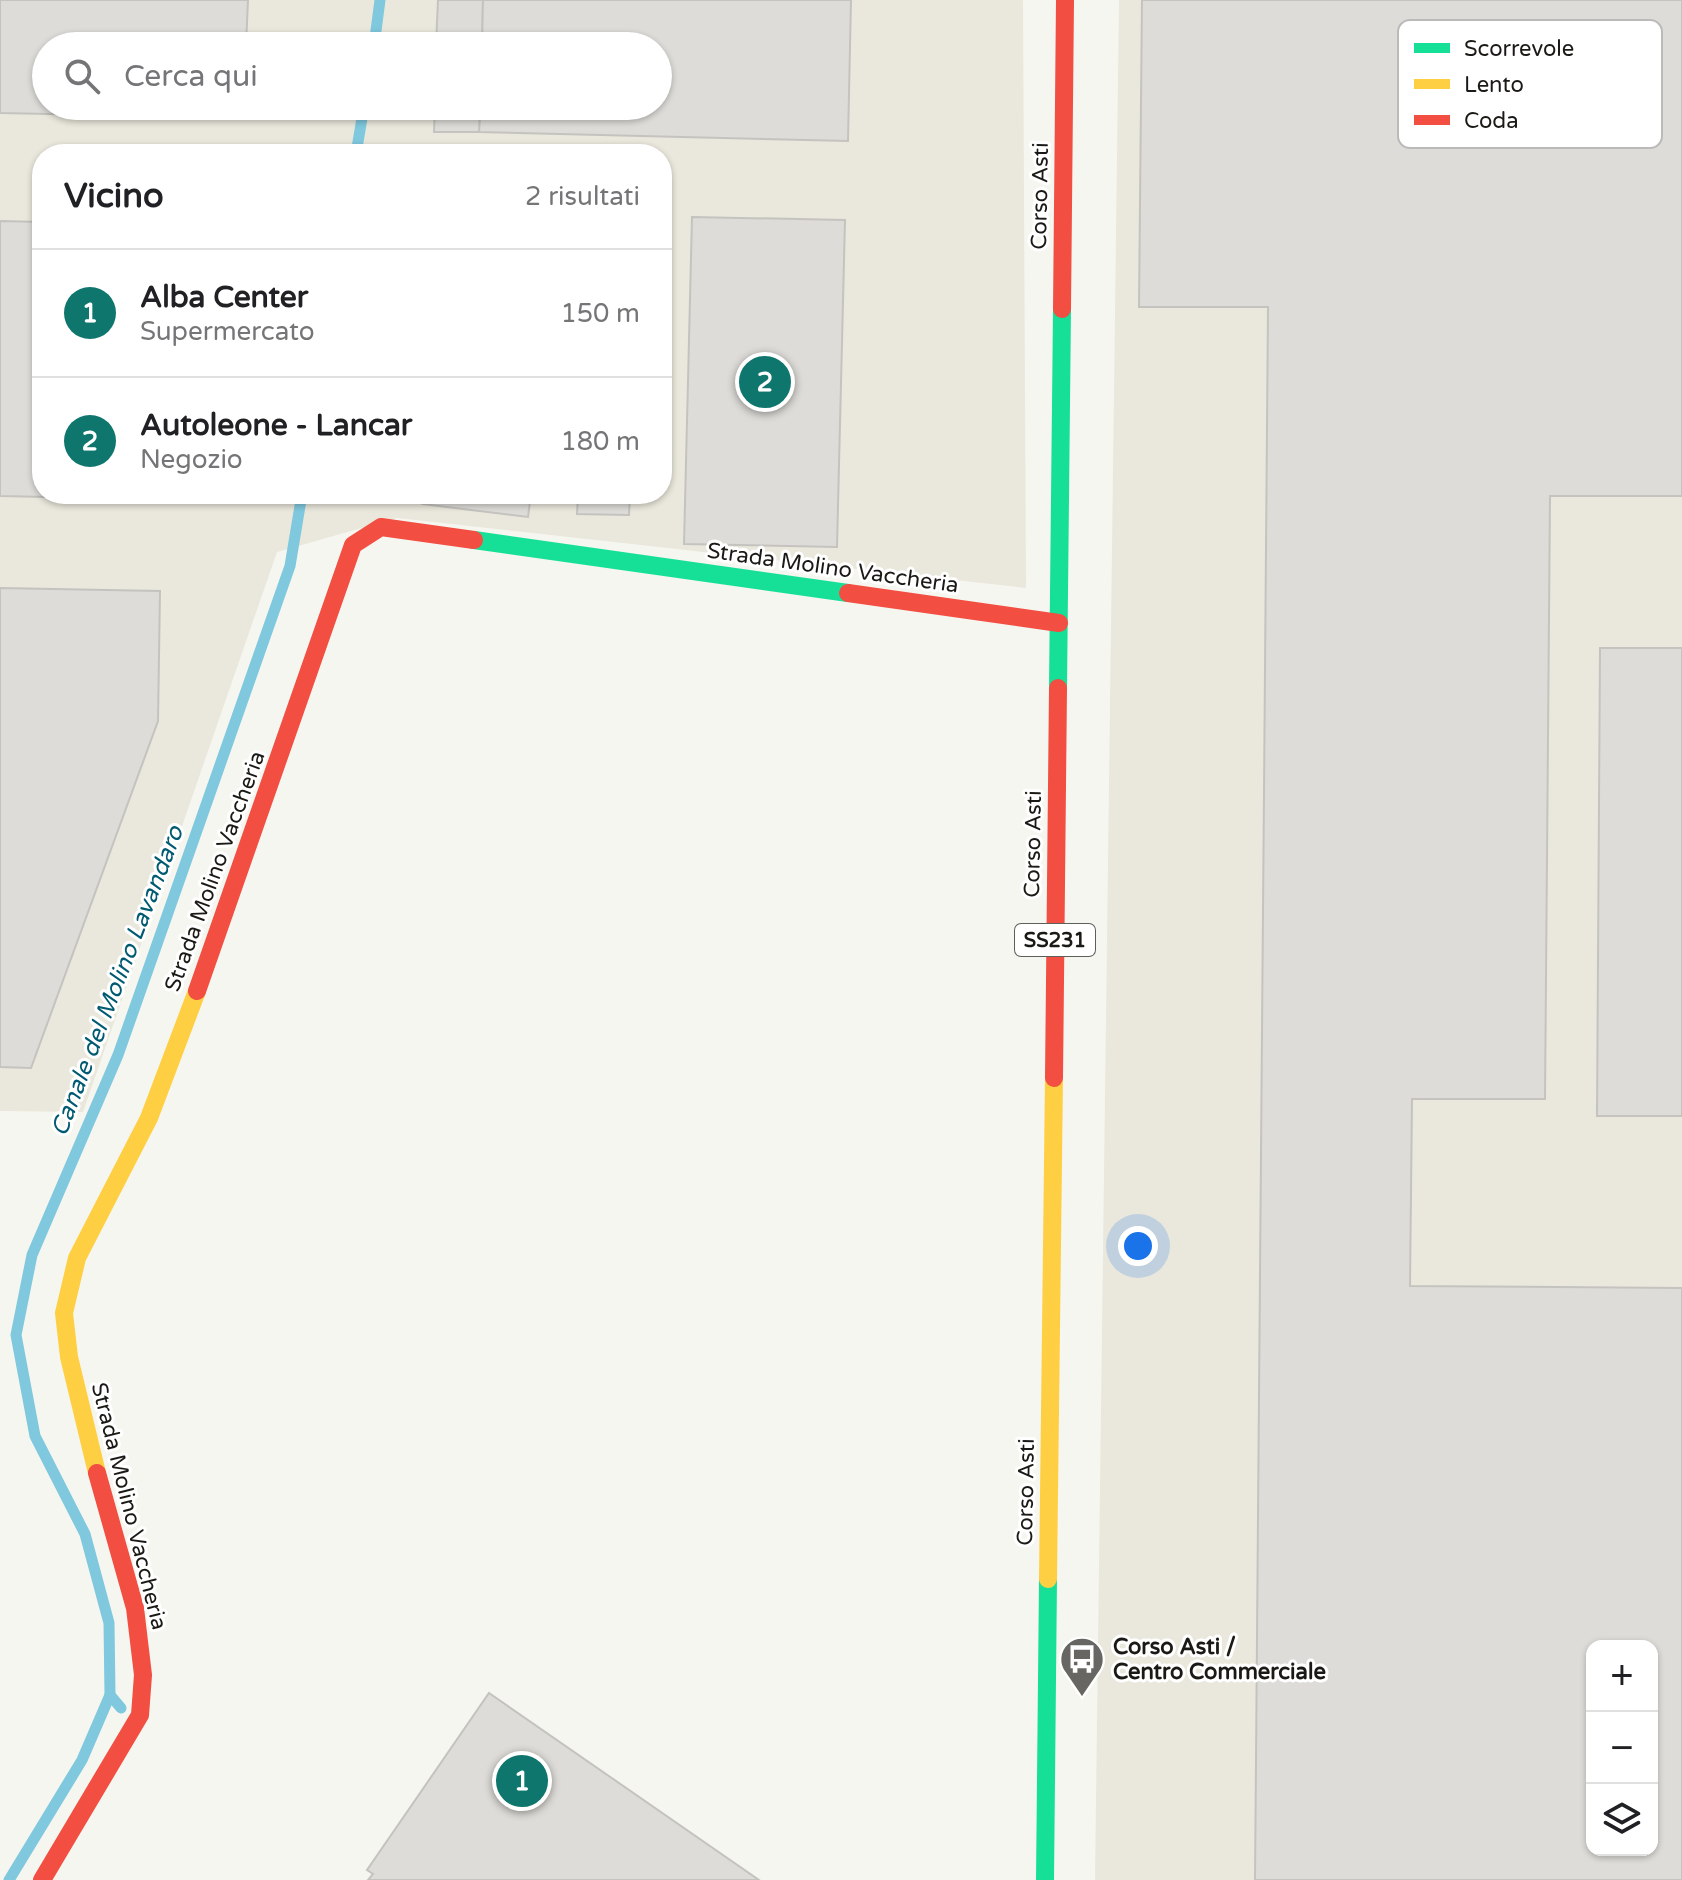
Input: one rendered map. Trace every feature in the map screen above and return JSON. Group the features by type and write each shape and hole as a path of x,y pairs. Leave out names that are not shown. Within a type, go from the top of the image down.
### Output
{"street":[{"name":"Corso Asti","path":"1045,1880 1065,0"},
{"name":"Strada Molino Vaccheria","path":"42,1880 140,1715 143,1675 135,1608 104,1502 69,1357 64,1313 77,1258 149,1118 210,957 353,545 381,527 1059,623"}],"shaded area":[{"path":"0,0 1023,0 1026,588 397,518 277,552 83,1112 0,1111"},
{"path":"1119,0 1682,0 1682,1880 1095,1880"}],"building":[{"path":"0,0 248,0 247,32 32,32 32,114 0,113"},
{"path":"438,0 483,0 482,32 437,32"},
{"path":"483,0 851,0 848,141 479,132 479,120 672,120 672,32 482,32"},
{"path":"1142,0 1682,0 1682,496 1550,496 1545,1099 1412,1099 1410,1286 1682,1288 1682,1880 1255,1880 1268,307 1139,307"},
{"path":"434,120 479,120 479,132 434,132"},
{"path":"692,217 845,220 837,547 684,544"},
{"path":"0,221 32,222 32,497 0,496"},
{"path":"422,504 530,504 528,517"},
{"path":"578,504 630,504 629,515 577,514"},
{"path":"0,588 160,591 158,721 31,1068 0,1067"},
{"path":"1600,648 1682,648 1682,1116 1597,1116"},
{"path":"489,1693 759,1880 368,1880 373,1874 367,1870"}],"waterway":[{"name":"Canale del Molino Lavandaro","path":"376,32 380,0"},
{"name":"Canale del Molino Lavandaro","path":"358,144 362,120"},
{"name":"Canale del Molino Lavandaro","path":"121,1708 110,1695 109,1623 85,1534 35,1436 16,1335 32,1255 118,1055 290,566 300,504"},
{"path":"9,1880 82,1760 110,1695"}],"traffic: fast":[{"path":"1058,688 1062,309"},
{"path":"474,540 848,593"},
{"path":"1045,1880 1048,1579"}],"traffic: slow":[{"path":"97,1473 69,1357 64,1313 77,1258 149,1118 197,991"},
{"path":"1048,1579 1054,1078"}],"traffic: jam":[{"path":"1062,309 1065,0"},
{"path":"197,991 353,545 381,527 474,540"},
{"path":"848,593 1059,623"},
{"path":"1054,1078 1058,688"},
{"path":"42,1880 140,1715 143,1675 135,1608 97,1473"}],"place":[{"name":"Autoleone - Lancar","path":"765,382"},
{"name":"Corso Asti / Centro Commerciale","path":"1082,1698"},
{"name":"Alba Center","path":"522,1781"}]}
